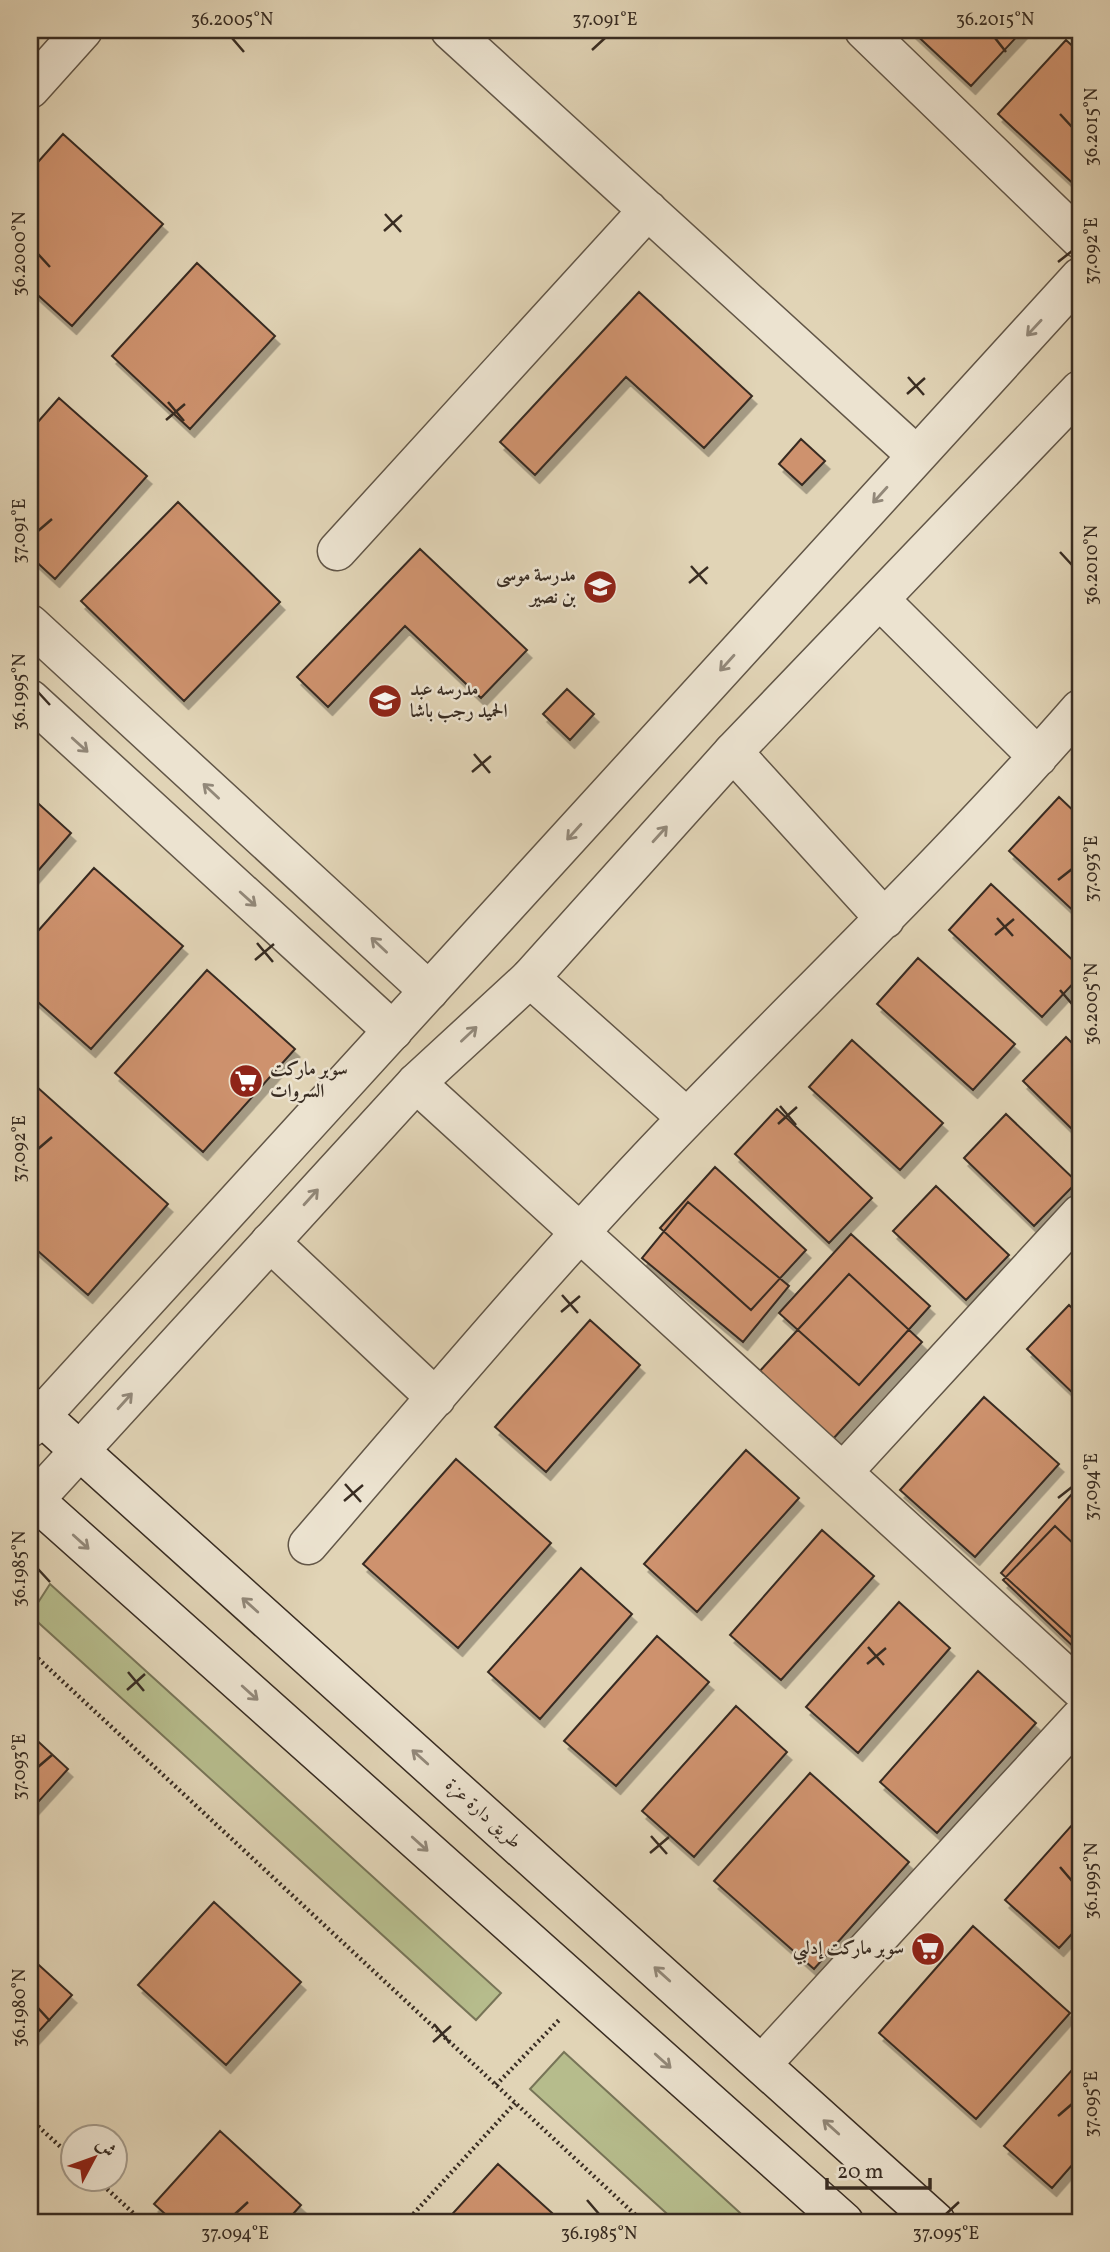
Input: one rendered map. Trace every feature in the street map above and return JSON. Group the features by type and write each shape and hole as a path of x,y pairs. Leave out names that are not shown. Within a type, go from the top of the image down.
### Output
{"street":[{"path":"30,89 83,30"},
{"path":"450,30 916,455"},
{"path":"864,30 1080,239"},
{"path":"337,551 648,210"},
{"path":"33,1417 393,1031 1080,277"},
{"path":"844,2222 31,1500 416,1083 530,978 733,752 1080,390"},
{"path":"880,600 1038,757"},
{"path":"30,624 429,991"},
{"path":"30,699 393,1031"},
{"path":"308,1545 580,1232 687,1118 885,919 1080,709"},
{"path":"733,752 885,919"},
{"path":"530,978 687,1118"},
{"path":"416,1083 1080,1689"},
{"path":"843,1472 1080,1214"},
{"path":"270,1242 436,1398"},
{"name":"طريق دارة عزة","path":"33,1417 79,1451 936,2222"},
{"path":"762,2064 1080,1718"}],"path":[{"path":"30,1651 643,2222"},
{"path":"496,2085 586,1992"},
{"path":"405,2222 515,2103"},
{"path":"30,2119 60,2146"},
{"path":"110,2192 144,2222"}],"green space":[{"path":"50,1584 501,1993 476,2020 30,1615"},
{"path":"564,2052 750,2222 676,2222 530,2089"}],"building":[{"path":"911,30 1023,30 971,86"},
{"path":"1066,40 1080,53 1080,190 998,114"},
{"path":"63,134 163,224 72,326 30,288 30,171"},
{"path":"197,263 275,336 190,429 112,356"},
{"path":"639,292 752,396 704,448 626,377 535,475 500,442"},
{"path":"59,398 147,476 55,579 30,556 30,431"},
{"path":"801,439 825,461 802,485 779,464"},
{"path":"178,502 280,602 184,701 81,601"},
{"path":"420,549 527,650 481,698 405,626 328,707 297,677"},
{"path":"567,689 594,714 570,740 543,714"},
{"path":"30,796 71,833 30,880"},
{"path":"1059,797 1080,817 1080,917 1009,851"},
{"path":"94,868 183,946 91,1049 30,995 30,940"},
{"path":"991,884 1080,967 1080,976 1042,1017 949,930"},
{"path":"918,958 1015,1044 973,1090 877,1004"},
{"path":"207,970 295,1049 203,1152 115,1073"},
{"path":"1066,1037 1080,1051 1080,1137 1023,1081"},
{"path":"852,1040 943,1123 900,1170 809,1087"},
{"path":"37,1087 168,1204 88,1295 30,1244 30,1095"},
{"path":"777,1109 872,1198 829,1243 735,1154"},
{"path":"1006,1114 1077,1182 1034,1226 964,1158"},
{"path":"715,1167 806,1250 751,1310 660,1228"},
{"path":"936,1186 1009,1255 966,1300 893,1231"},
{"path":"688,1202 789,1286 743,1342 642,1258"},
{"path":"851,1234 930,1306 859,1385 779,1313"},
{"path":"849,1274 922,1342 832,1440 758,1373"},
{"path":"1069,1305 1080,1316 1080,1400 1027,1349"},
{"path":"590,1320 640,1365 546,1472 495,1427"},
{"path":"984,1397 1059,1464 975,1557 900,1490"},
{"path":"746,1450 799,1498 697,1612 644,1564"},
{"path":"456,1459 551,1543 458,1648 363,1564"},
{"path":"1072,1494 1080,1502 1080,1645 1001,1573"},
{"path":"1055,1526 1080,1550 1080,1653 1003,1580"},
{"path":"822,1530 874,1576 781,1680 730,1635"},
{"path":"581,1568 632,1614 540,1719 488,1672"},
{"path":"899,1602 950,1648 858,1753 806,1707"},
{"path":"657,1636 709,1682 616,1786 564,1741"},
{"path":"978,1671 1036,1723 937,1833 880,1782"},
{"path":"736,1706 787,1752 694,1857 642,1811"},
{"path":"30,1734 68,1769 30,1811"},
{"path":"810,1773 909,1862 814,1969 714,1881"},
{"path":"1080,1816 1080,1925 1059,1948 1005,1900"},
{"path":"214,1902 301,1982 226,2065 138,1985"},
{"path":"973,1926 1070,2013 976,2119 879,2033"},
{"path":"30,1957 72,1995 30,2041"},
{"path":"1080,2061 1080,2156 1052,2188 1004,2146"},
{"path":"220,2131 301,2205 286,2222 174,2222 154,2204"},
{"path":"498,2164 562,2222 445,2222"}],"place":[{"name":"مدرسة موسى بن نصير","path":"600,587"},
{"name":"مدرسه عبد الحميد رجب باشا","path":"385,701"},
{"name":"سوبر ماركت السروات","path":"246,1081"},
{"name":"سوبر ماركت إدلبي","path":"928,1949"}]}
